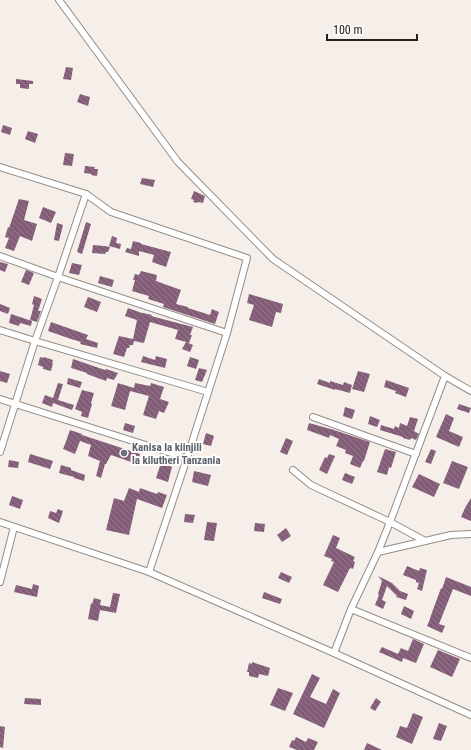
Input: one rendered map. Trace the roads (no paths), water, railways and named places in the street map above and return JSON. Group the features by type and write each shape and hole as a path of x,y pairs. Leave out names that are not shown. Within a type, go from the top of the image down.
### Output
{"street":[{"path":"59,0 178,162 273,259 445,376 471,391"},
{"path":"0,167 86,194 111,212 247,258 227,334 149,572"},
{"path":"0,452 35,342 86,194"},
{"path":"0,256 227,334"},
{"path":"0,330 35,342 208,392"},
{"path":"334,653 351,609 378,552 445,376"},
{"path":"0,400 187,458"},
{"path":"313,417 416,454"},
{"path":"293,470 311,485 390,522 425,541"},
{"path":"0,522 149,572 471,715"},
{"path":"0,582 14,527"},
{"path":"378,552 451,535 471,534"},
{"path":"351,609 471,658"}],"place":[{"name":"Kanisa la kiinjili la kilutheri Tanzania","path":"124,453"}]}
